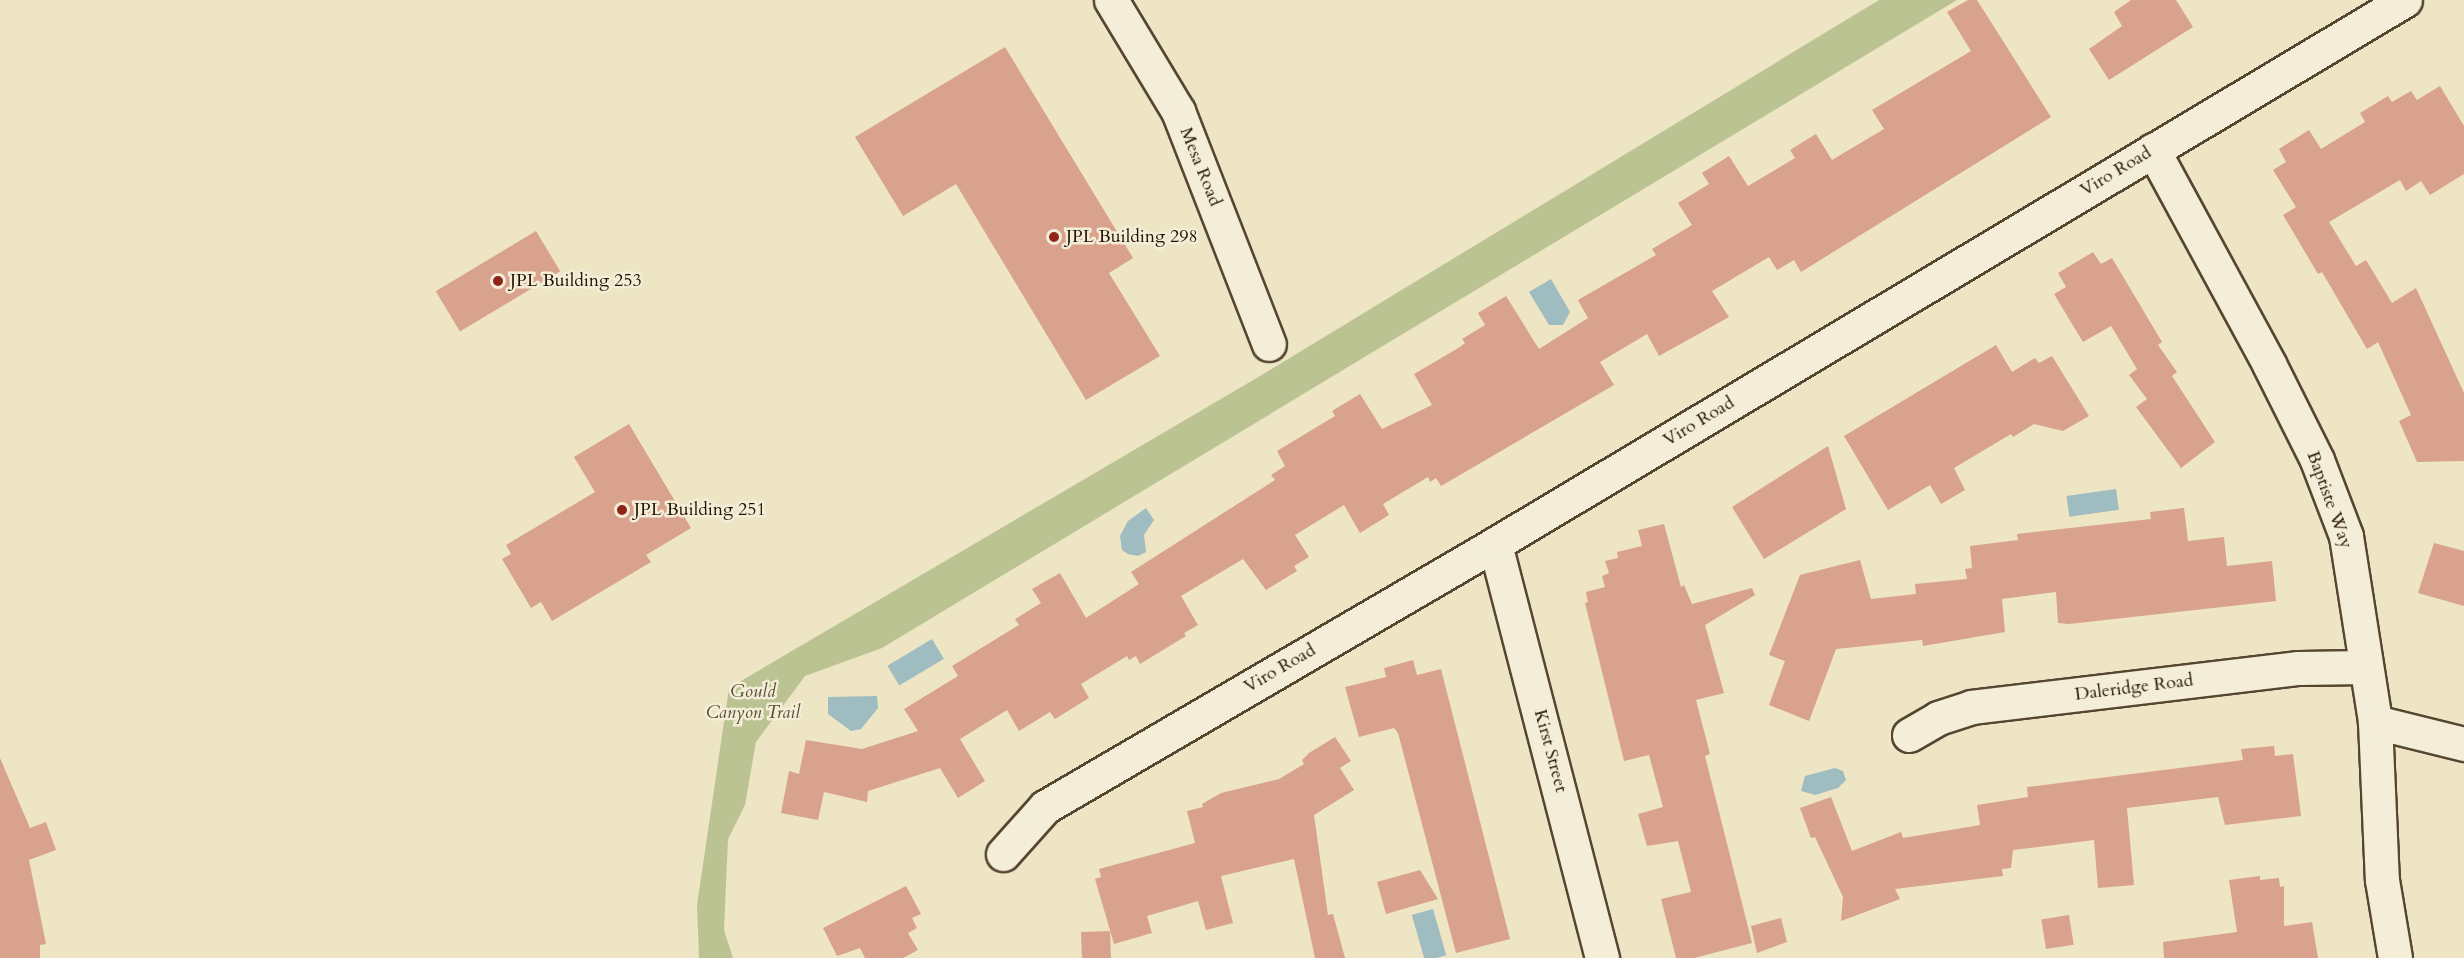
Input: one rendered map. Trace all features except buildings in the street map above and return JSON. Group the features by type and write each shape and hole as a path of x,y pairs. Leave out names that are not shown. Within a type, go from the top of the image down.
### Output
{"street":[{"name":"Mesa Road","path":"1111,0 1178,111 1269,344"},
{"name":"Viro Road","path":"1003,854 1046,807 1495,544 2404,0"},
{"name":"Baptiste Way","path":"2153,150 2270,364 2317,460 2346,536 2376,722 2382,880 2395,958"},
{"name":"Kirst Street","path":"1495,544 1602,958"},
{"name":"Daleridge Road","path":"1908,735 1938,718 1971,707 2299,668 2366,667"},
{"path":"2376,722 2464,744"}],"green space":[{"name":"Gould Canyon Trail","path":"1879,0 1957,0 882,648 805,676 756,742 745,805 728,839 724,930 733,958 699,958 697,905 729,688 1260,376"}],"water":[{"path":"1551,279 1570,312 1563,325 1549,325 1529,292"},
{"path":"2116,489 2119,510 2069,517 2066,496"},
{"path":"1146,508 1154,520 1144,535 1146,552 1138,556 1128,554 1122,550 1120,536 1128,521"},
{"path":"932,639 944,659 899,685 887,666"},
{"path":"877,696 878,708 861,729 851,731 828,714 828,697"},
{"path":"1835,768 1843,771 1846,780 1838,788 1815,795 1801,791 1805,776"},
{"path":"1433,909 1446,955 1424,958 1412,915"}],"place":[{"name":"JPL Building 298","path":"1054,237"},
{"name":"JPL Building 253","path":"498,281"},
{"name":"JPL Building 251","path":"622,510"}]}
